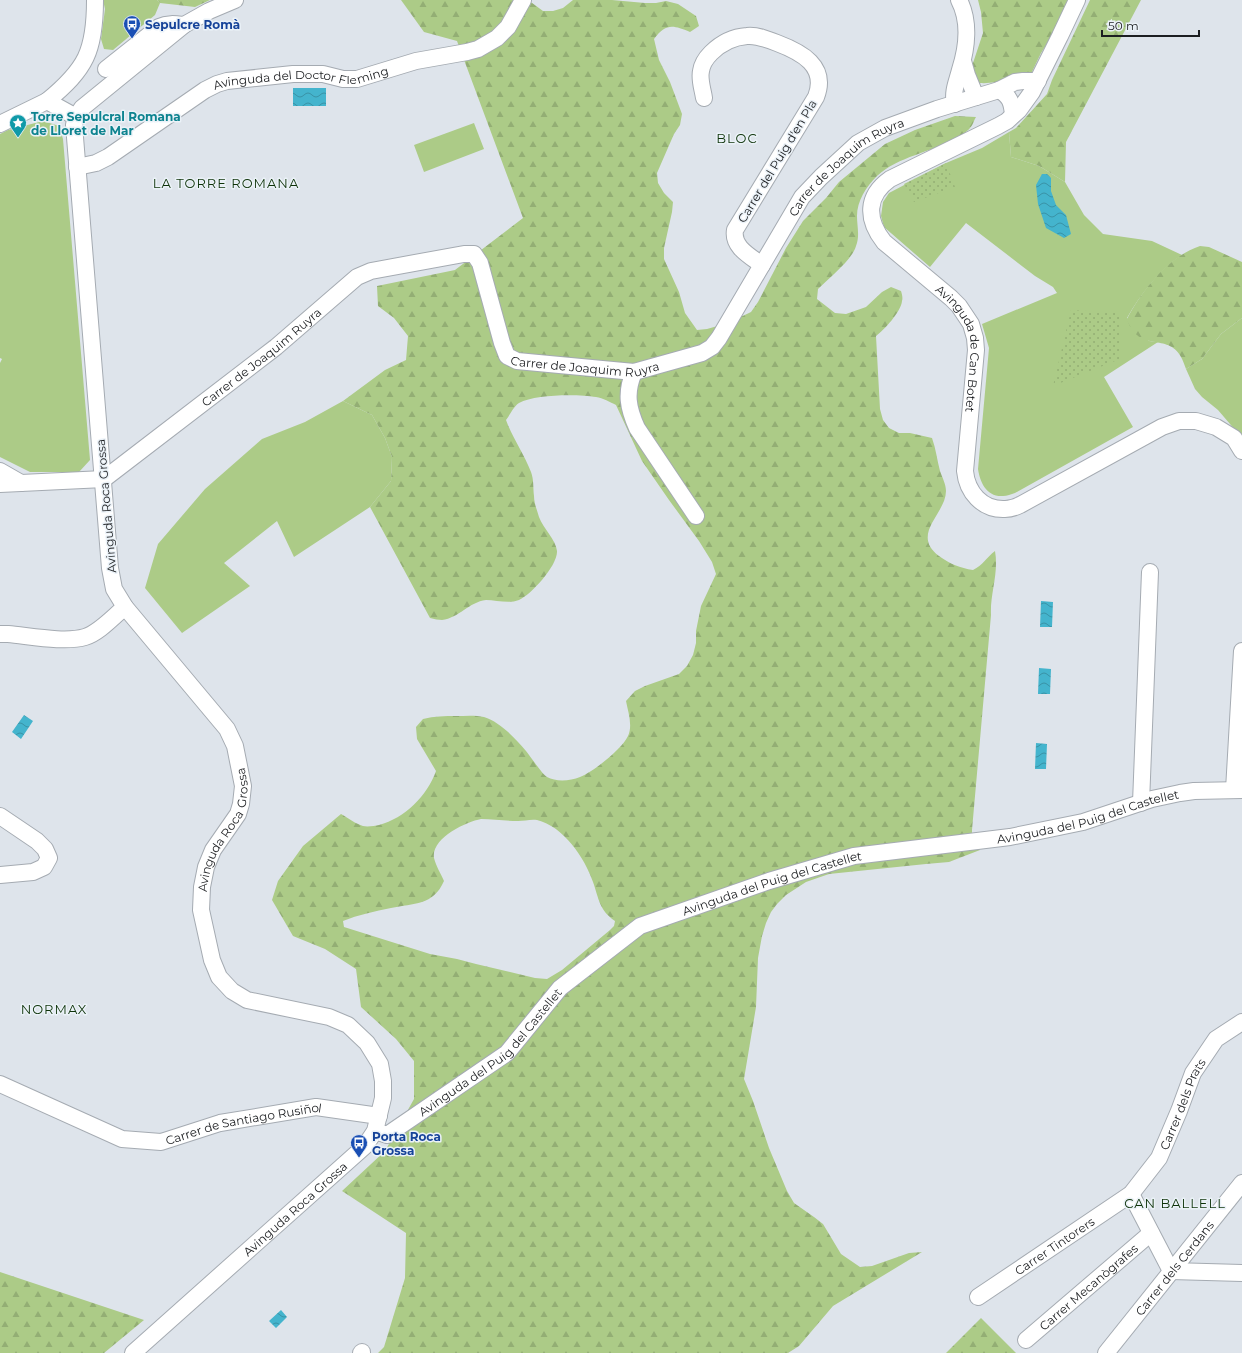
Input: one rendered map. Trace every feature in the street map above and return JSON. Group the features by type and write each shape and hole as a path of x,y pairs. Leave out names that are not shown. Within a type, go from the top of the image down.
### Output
{"street":[{"path":"0,124 47,102 78,73 90,50 95,0"},
{"path":"47,102 76,117 111,75 159,27 165,24 184,25 209,11 235,0"},
{"name":"Avinguda del Doctor Fleming","path":"77,167 90,165 108,157 205,90 227,81 312,73 343,79 356,79 416,61 478,48 497,38 504,32 523,0"},
{"path":"955,104 953,96 963,61 966,27 964,13 959,0"},
{"name":"Avinguda de Can Botet","path":"1077,0 1035,87 1026,102 1007,121 974,139 890,179 882,185 872,202 872,223 884,242 951,298 962,310 971,324 975,338 976,350 965,471 966,480 974,496 989,507 1006,510 1020,505 1162,427 1179,421 1196,420 1216,426 1234,438 1242,451"},
{"name":"Carrer del Puig d'en Pla","path":"704,98 701,70 705,61 717,47 734,38 756,36 794,49 813,64 817,74 819,89 816,97 735,230 734,240 737,244 742,250 762,265"},
{"path":"90,50 111,75"},
{"path":"963,61 976,97"},
{"name":"Carrer de Joaquim Ruyra","path":"104,479 276,347 357,277 372,271 464,254 474,254 480,262 502,343 507,356 517,360 634,372 702,353 712,347 719,338 802,197 821,177 854,147 872,134 885,128 998,90 1015,82 1023,80 1035,87"},
{"path":"998,90 1005,93 1009,98 1013,115"},
{"name":"Avinguda Roca Grossa","path":"76,117 74,125 77,167 104,479 110,568 114,589 125,607 227,729 235,746 243,786 238,814 213,850 206,866 202,887 201,910 212,960 219,977 232,991 247,1000 329,1017 348,1025 367,1043 380,1064 383,1081 383,1098 377,1124 366,1146 133,1353"},
{"path":"634,372 629,384 628,395 632,416 637,428 696,516"},
{"path":"0,471 21,483"},
{"path":"0,484 104,479"},
{"path":"1141,803 1150,572"},
{"path":"0,634 66,639 86,637 103,626 125,607"},
{"path":"1238,790 1242,650"},
{"name":"Avinguda del Puig del Castellet","path":"377,1124 387,1135 507,1053 560,988 640,926 769,880 854,856 1010,837 1083,822 1141,803 1180,793 1238,790"},
{"path":"0,816 37,841 45,849 49,858 44,867 33,872 0,875"},
{"name":"Carrer dels Prats","path":"1131,1194 1159,1158 1179,1111 1193,1072 1216,1039 1242,1022"},
{"name":"Carrer de Santiago Rusiñol","path":"0,1084 122,1139 161,1142 220,1123 316,1107 377,1124"},
{"name":"Carrer dels Cerdans","path":"1106,1353 1241,1186"},
{"path":"1131,1194 1171,1271 1242,1273"},
{"name":"Carrer Tintorers","path":"978,1297 1131,1194"},
{"name":"Carrer Mecanògrafes","path":"1026,1340 1151,1233"}],"green space":[{"path":"103,0 157,0 160,3 155,15 113,50 104,49 101,39 105,9"},
{"path":"157,0 210,0 195,7 160,3"},
{"path":"401,0 528,0 543,11 553,11 563,8 573,0 612,0 645,3 666,1 678,4 696,16 699,26 690,32 679,28 670,27 662,30 654,39 659,60 670,82 682,114 680,125 674,134 657,173 658,183 664,193 673,202 664,248 664,259 679,292 685,313 697,330 707,329 728,323 751,312 758,302 786,248 803,221 826,198 839,182 885,144 915,130 955,116 976,117 971,127 962,135 895,164 886,169 873,180 863,194 857,210 858,238 854,251 845,263 818,289 817,299 835,313 846,314 866,307 882,292 891,287 901,291 902,300 899,310 883,330 876,336 880,409 883,420 889,428 899,433 910,433 932,438 935,446 946,491 945,499 928,532 928,540 931,548 939,556 951,563 959,567 973,570 995,551 996,567 991,607 972,830 972,841 980,850 949,862 829,874 806,882 786,895 777,904 771,912 762,936 758,958 756,1007 744,1079 769,1148 787,1191 794,1203 823,1224 841,1254 860,1267 872,1266 909,1253 922,1252 833,1306 799,1346 788,1353 378,1353 384,1347 405,1278 406,1233 342,1191 385,1151 414,1099 414,1061 396,1039 361,1007 356,969 325,949 293,936 272,900 278,881 303,846 341,814 363,826 369,826 389,822 414,805 427,789 436,771 417,739 416,727 423,719 440,716 477,716 490,719 512,736 526,751 542,773 551,779 563,780 580,777 607,760 620,747 628,736 630,723 626,701 635,691 679,674 687,666 693,655 696,643 696,631 701,606 716,574 712,562 699,541 642,461 616,405 599,398 579,395 546,396 526,400 519,403 513,409 506,420 531,472 534,501 539,517 557,551 553,564 543,579 537,586 519,600 507,602 486,600 480,601 448,619 442,620 430,618 370,507 391,481 392,457 385,438 372,415 343,401 385,370 406,360 408,336 394,318 378,306 377,286 455,270 523,218 457,41 424,32","holes":["481,819 518,821 537,820 547,823 556,829 572,844 585,863 598,899 606,913 615,921 614,926 562,970 547,979 535,978 430,954 344,927 343,921 373,912 415,904 434,895 440,889 444,881 434,858 438,844 459,827"]},
{"path":"978,0 1068,0 1053,34 1041,53 1030,76 999,82 979,83 973,73 973,63 983,33"},
{"path":"1090,0 1141,0 1066,142 1065,182 1039,166 1011,157 1009,132 1016,128 1047,94 1052,80"},
{"path":"43,121 59,126 63,139 90,460 79,472 30,472 0,457 0,363 2,359 0,358 0,134 8,130"},
{"path":"474,123 484,149 424,172 414,145"},
{"path":"1009,132 1011,157 1039,166 1065,182 1084,215 1103,234 1152,241 1182,255 1158,275 1127,318 1149,341 1158,342 1104,377 1133,427 1015,493 997,496 988,491 982,484 978,469 989,348 982,324 1057,293 1053,287 1035,276 966,223 930,267 884,227 881,216 883,202 889,193 946,163 982,148"},
{"path":"946,163 955,187 914,202 904,184"},
{"path":"1200,246 1209,247 1242,262 1242,318 1221,334 1202,359 1186,369 1181,357 1175,350 1169,345 1146,340 1139,336 1132,330 1127,319 1140,297 1167,266 1189,251"},
{"path":"1071,310 1120,313 1120,359 1053,386"},
{"path":"1242,318 1242,438 1218,410 1195,389 1186,369 1202,359 1221,334"},
{"path":"343,401 372,415 385,438 392,457 391,481 370,507 294,557 277,521 224,563 250,586 182,633 145,588 158,544 205,489 262,439 305,422"},
{"path":"0,1272 144,1320 104,1353 0,1353"},
{"path":"981,1318 1016,1353 946,1353"}],"water":[{"path":"293,88 326,88 326,106 293,106"},
{"path":"1042,174 1047,174 1051,178 1051,191 1056,205 1066,215 1071,234 1064,238 1046,228 1038,204 1036,185"},
{"path":"1041,601 1053,602 1052,627 1040,627"},
{"path":"1039,668 1051,669 1050,694 1038,694"},
{"path":"24,715 33,721 21,739 12,732"},
{"path":"1036,743 1047,744 1046,769 1035,769"},
{"path":"281,1310 287,1317 276,1328 269,1321"}],"place":[{"name":"Sepulcre Romà","path":"132,39"},
{"name":"Torre Sepulcral Romana de Lloret de Mar","path":"18,138"},
{"name":"Porta Roca Grossa","path":"359,1158"}],"district":[{"name":"BLOC","path":"737,138"},
{"name":"LA TORRE ROMANA","path":"226,183"},
{"name":"NORMAX","path":"54,1009"},
{"name":"CAN BALLELL","path":"1175,1203"}]}
